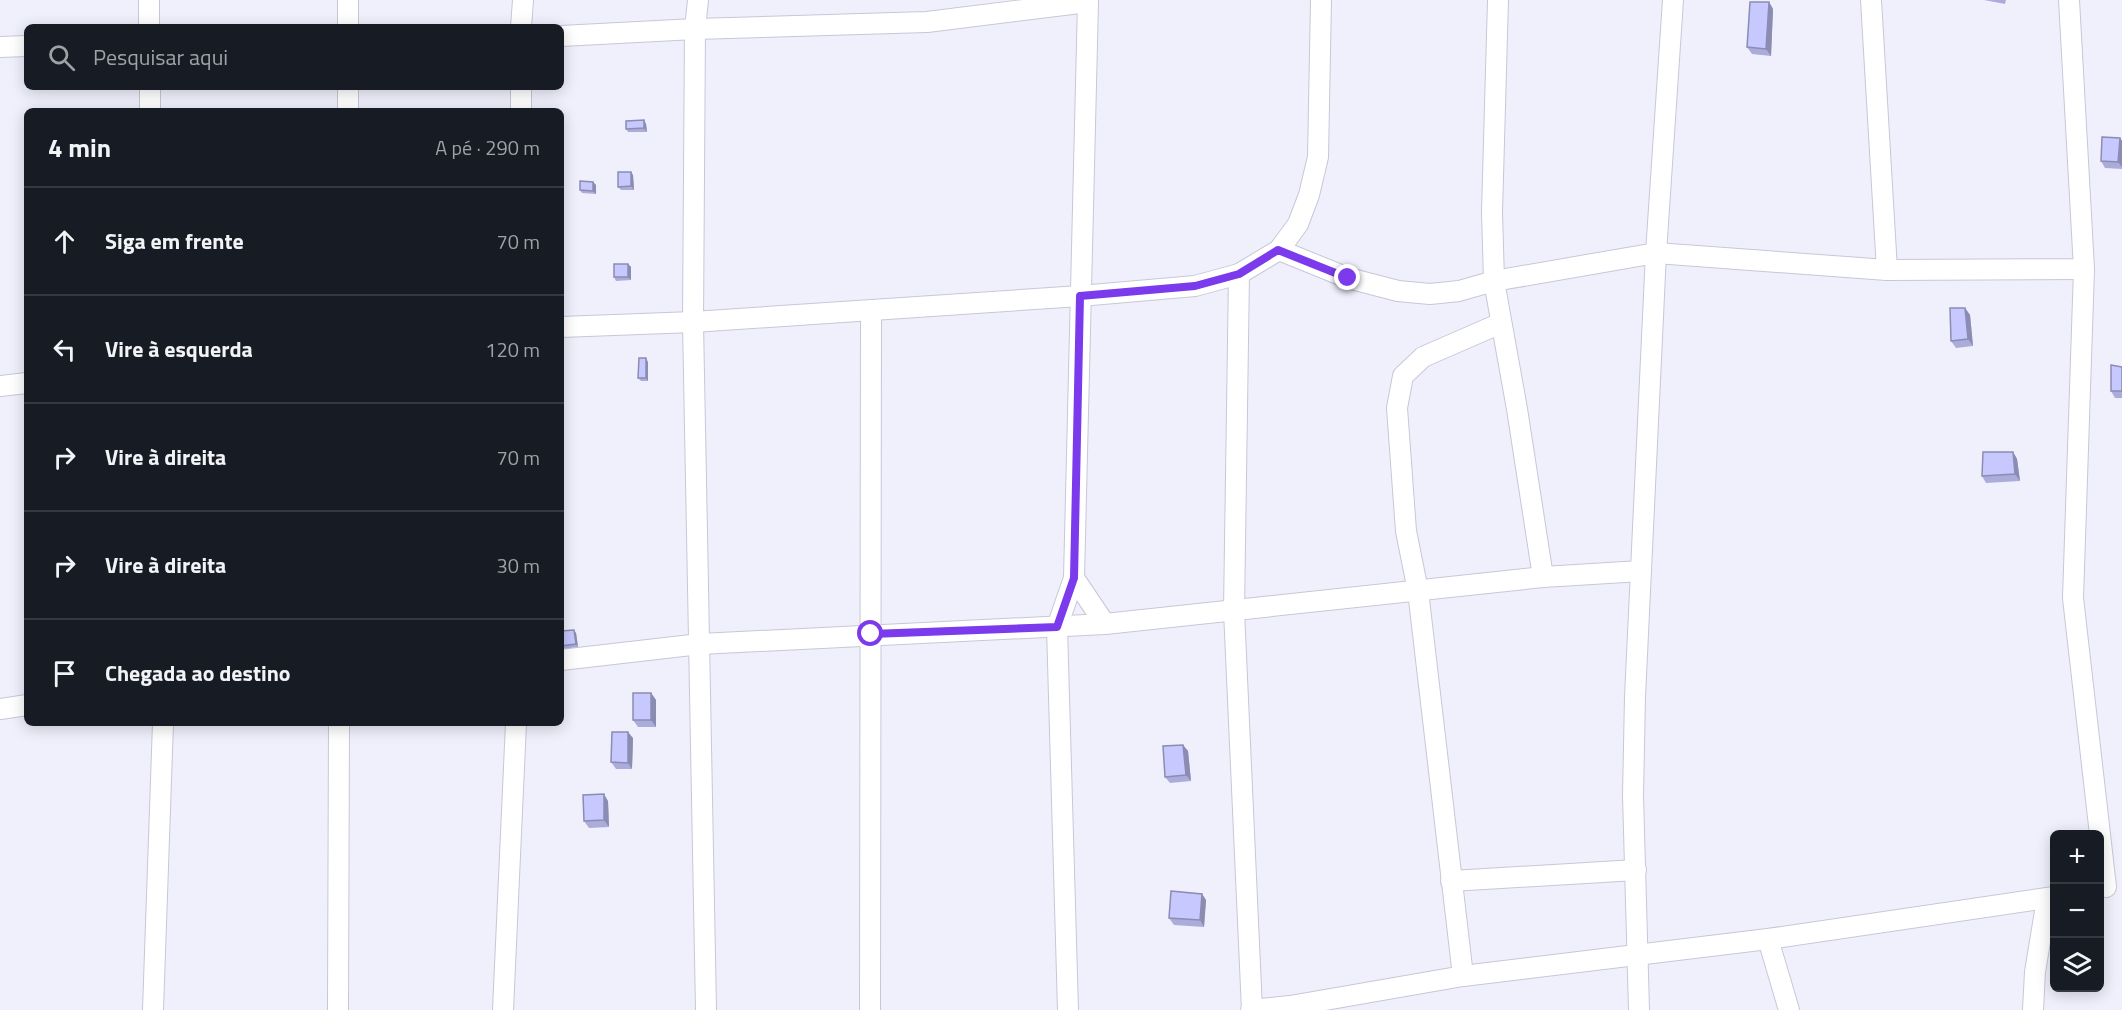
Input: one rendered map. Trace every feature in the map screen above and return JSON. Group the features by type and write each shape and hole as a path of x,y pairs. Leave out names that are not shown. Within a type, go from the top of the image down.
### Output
{"street":[{"path":"149,0 149,24"},
{"path":"348,0 348,24"},
{"path":"521,24 523,0"},
{"path":"698,0 695,29 693,322 706,1010"},
{"path":"564,327 693,322 1080,296 1195,286 1239,274 1278,250 1298,224 1309,195 1318,157 1321,0"},
{"path":"1498,0 1492,212 1494,281 1543,578"},
{"path":"1639,1010 1634,795 1635,697 1656,253 1673,0"},
{"path":"1871,0 1887,270"},
{"path":"2069,0 2084,269 2073,598 2109,886"},
{"path":"564,36 695,29 927,22 1089,1 1074,578 1057,627 1068,1010"},
{"path":"0,47 24,46"},
{"path":"150,90 150,108"},
{"path":"348,90 348,108"},
{"path":"521,90 521,108"},
{"path":"1278,250 1348,278 1398,291 1430,294 1459,291 1494,281 1656,253 1887,270 2084,269"},
{"path":"1239,274 1234,611 1252,1010 1290,1008 1463,976 1768,939 2050,898"},
{"path":"870,1010 871,311"},
{"path":"1463,976 1418,591 1406,531 1397,408 1403,376 1423,357 1501,323"},
{"path":"0,386 24,383"},
{"path":"564,660 700,644 1105,624 1543,578 1641,571"},
{"path":"1074,578 1105,624"},
{"path":"0,709 24,705"},
{"path":"153,1010 163,726"},
{"path":"338,1010 339,726"},
{"path":"503,1010 516,726"},
{"path":"1451,880 1636,870"},
{"path":"2033,1010 2035,972 2050,903"},
{"path":"1768,939 1789,1010"}],"building":[{"path":"1750,2 1769,2 1766,49 1747,47"},
{"path":"644,120 644,128 626,129 626,121"},
{"path":"2102,137 2120,138 2118,162 2101,161"},
{"path":"618,172 631,172 631,186 618,187"},
{"path":"580,181 593,182 593,191 580,190"},
{"path":"614,264 628,264 628,277 614,277"},
{"path":"1950,308 1965,308 1968,339 1951,341"},
{"path":"639,358 646,358 646,378 638,378"},
{"path":"2111,365 2122,367 2122,391 2111,391"},
{"path":"1983,452 2013,452 2015,474 1982,476"},
{"path":"574,630 576,644 564,646 564,631"},
{"path":"633,693 651,693 651,720 633,720"},
{"path":"612,732 628,732 628,763 611,762"},
{"path":"1183,745 1186,775 1165,777 1163,746"},
{"path":"604,794 604,820 584,821 583,795"},
{"path":"1171,891 1202,894 1200,920 1169,918"}],"route":[{"path":"871,634 1057,627 1074,578 1080,296 1195,286 1239,274 1278,250 1348,278"}]}
